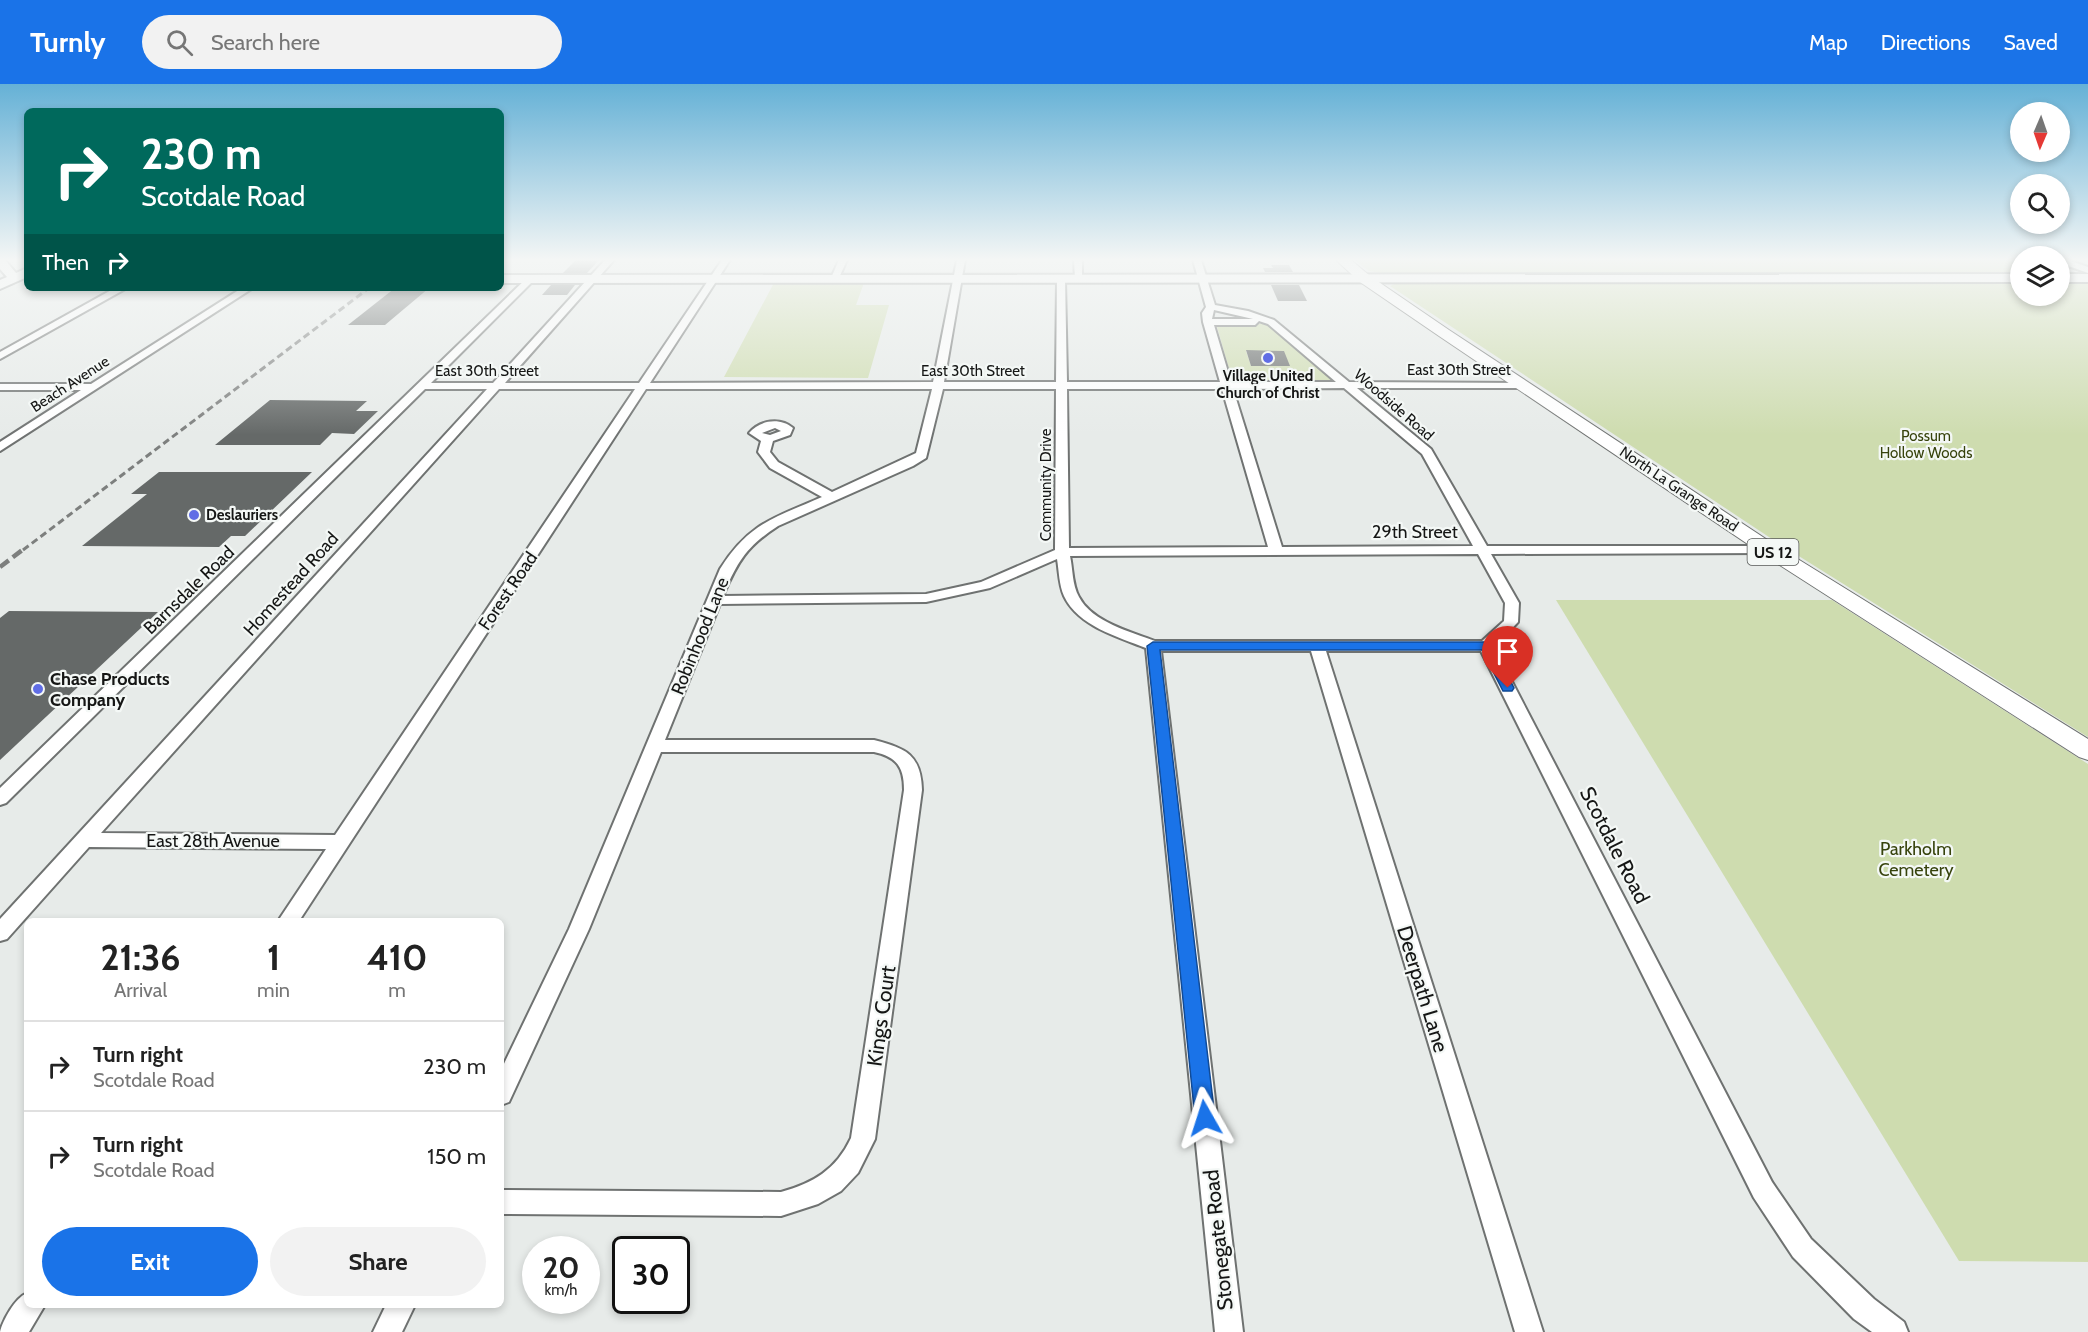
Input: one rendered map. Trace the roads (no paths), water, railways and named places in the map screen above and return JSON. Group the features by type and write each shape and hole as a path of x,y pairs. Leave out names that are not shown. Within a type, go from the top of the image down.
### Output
{"main road":[{"name":"North La Grange Road","path":"1423,318 1768,549 2088,751"}],"street":[{"path":"0,356 68,318"},
{"name":"Beach Avenue","path":"0,447 201,318"},
{"name":"Barnsdale Road","path":"0,799 492,318"},
{"name":"Homestead Road","path":"0,933 558,318"},
{"name":"Forest Road","path":"290,918 688,318"},
{"name":"Robinhood Lane","path":"504,1089 579,929 727,569 739,550 754,535 791,513 909,463 922,455 950,318"},
{"name":"Community Drive","path":"715,600 926,598 985,585 1062,552 1061,318"},
{"path":"1208,318 1276,551"},
{"name":"Woodside Road","path":"1260,318 1271,322 1427,452 1512,603 1511,622 1486,646"},
{"path":"1208,322 1271,322"},
{"name":"East 30th Street","path":"424,386 1522,385"},
{"path":"0,387 94,387"},
{"path":"768,438 764,452 774,465 830,496"},
{"name":"29th Street","path":"1062,552 1768,549"},
{"path":"1062,552 1070,596 1080,609 1115,629 1153,646 1486,646"},
{"name":"Stonegate Road","path":"1153,646 1228,1332"},
{"name":"Deerpath Lane","path":"1317,646 1529,1332"},
{"name":"Scotdale Road","path":"1486,646 1763,1190 1803,1248 1864,1309 1893,1332"},
{"name":"Kings Court","path":"504,1202 781,1204 824,1190 843,1175 855,1160 863,1139 913,790 912,770 907,761 889,750 874,746 655,746"},
{"name":"East 28th Avenue","path":"84,840 341,842"},
{"path":"13,1332 29,1308"},
{"path":"387,1332 399,1308"}],"railway":[{"path":"23,550 329,318"},
{"path":"0,567 25,548"}],"place":[{"name":"Village United Church of Christ","path":"1268,358"},
{"name":"Deslauriers","path":"194,515"},
{"name":"Chase Products Company","path":"38,689"}],"park label":[{"name":"Possum Hollow Woods","path":"1926,444"},
{"name":"Parkholm Cemetery","path":"1916,859"}]}
